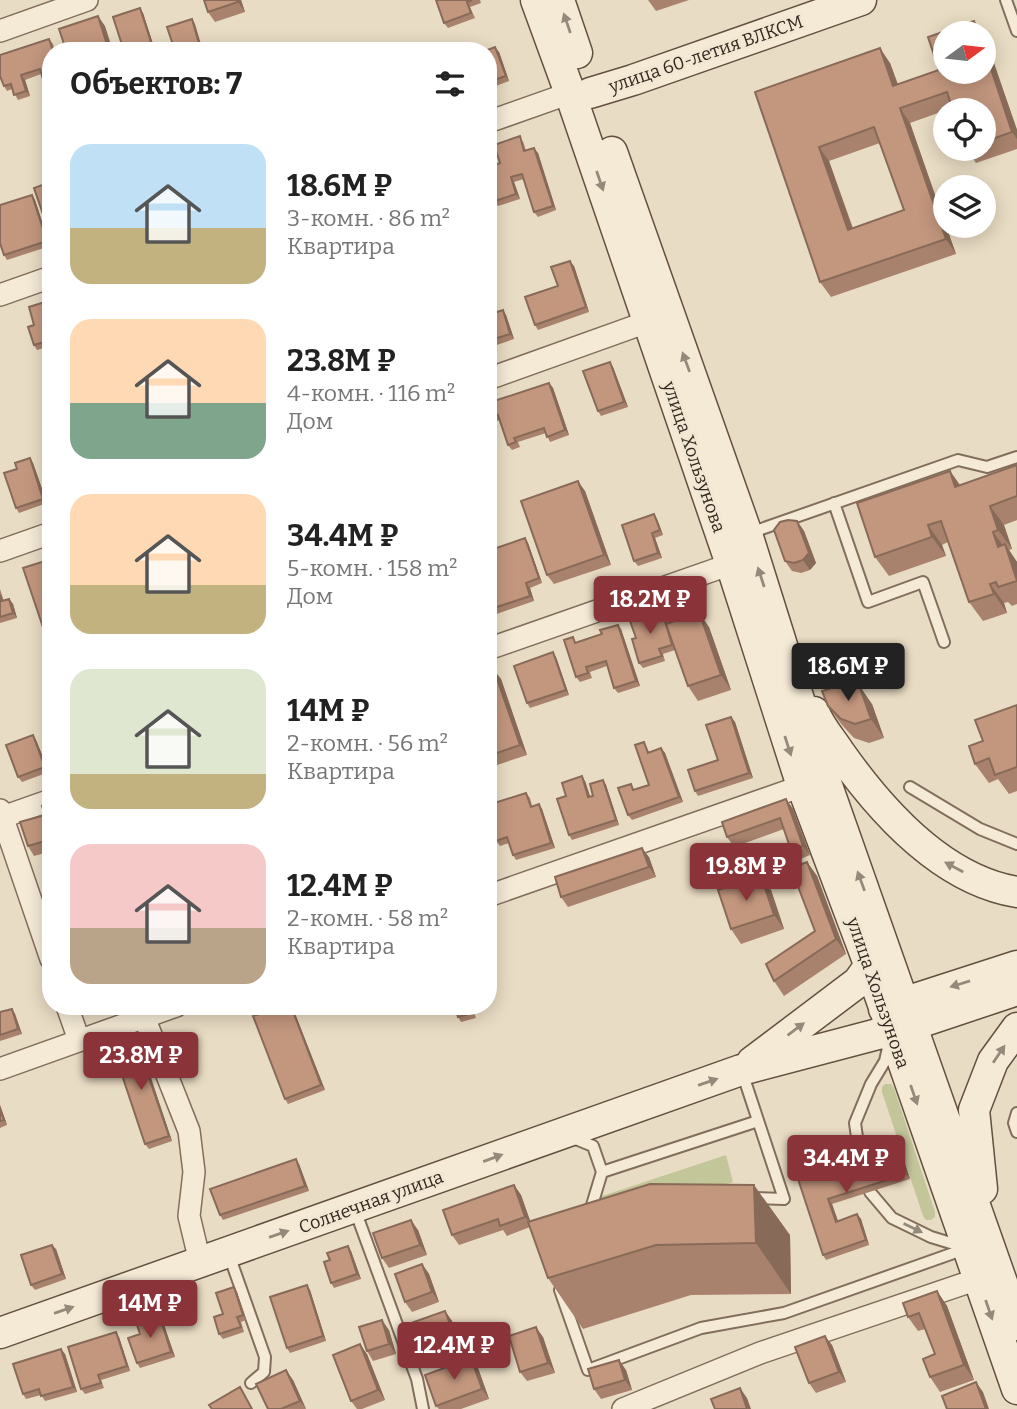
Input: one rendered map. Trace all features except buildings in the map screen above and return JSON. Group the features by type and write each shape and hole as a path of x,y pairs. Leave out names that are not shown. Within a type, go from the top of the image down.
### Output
{"main road":[{"name":"улица Хользунова","path":"536,0 580,93 747,534 898,1017 977,1243 1017,1325"},
{"name":"улица Хользунова","path":"559,0 580,93 647,322 731,564 802,786 877,955"},
{"name":"улица 60-летия ВЛКСМ","path":"580,93 804,15 861,0"},
{"path":"777,627 818,721 866,788 918,843 952,867 1017,892"},
{"name":"Солнечная улица","path":"741,1070 858,982 877,955"},
{"path":"898,1017 1017,966"},
{"path":"898,1017 1017,990"},
{"name":"Солнечная улица","path":"0,1333 741,1070 898,1017"},
{"path":"977,1243 974,1110 993,1061 1017,1028"},
{"name":"улица Хользунова","path":"977,1243 978,1279 1017,1390"}],"street":[{"path":"0,31 87,0"},
{"path":"497,119 580,93"},
{"path":"0,295 42,280"},
{"path":"497,376 647,322"},
{"path":"0,551 42,536"},
{"path":"497,646 731,564"},
{"path":"497,894 802,786"},
{"path":"42,803 1,815 42,933"},
{"path":"70,1015 79,1040"},
{"path":"0,1069 150,1015"},
{"path":"144,1017 189,1131 194,1172 189,1216 200,1262"},
{"path":"623,1409 760,1353 978,1279"}],"lane":[{"path":"1006,0 1017,31"},
{"path":"747,534 958,460 987,467 1017,457"},
{"path":"834,503 868,602 923,582 944,642"},
{"path":"910,787 980,829 1017,844"},
{"path":"861,1165 855,1123 871,1084 885,1061 898,1017"},
{"path":"741,1070 784,1199 745,1197"},
{"path":"1017,1114 1014,1123 1017,1132"},
{"path":"603,1172 758,1121"},
{"path":"562,1134 593,1146 603,1172 587,1223"},
{"path":"870,1192 892,1218 931,1237 977,1243"},
{"path":"354,1207 417,1379 423,1409"},
{"path":"554,1273 588,1370 701,1328 784,1313 977,1243"},
{"path":"228,1252 264,1357 264,1372 251,1383"}],"green space":[{"path":"885,1084 891,1084 894,1088 935,1212 935,1217 931,1220 926,1220 923,1216 882,1092"},
{"path":"726,1155 733,1182 598,1224 599,1197"}]}
